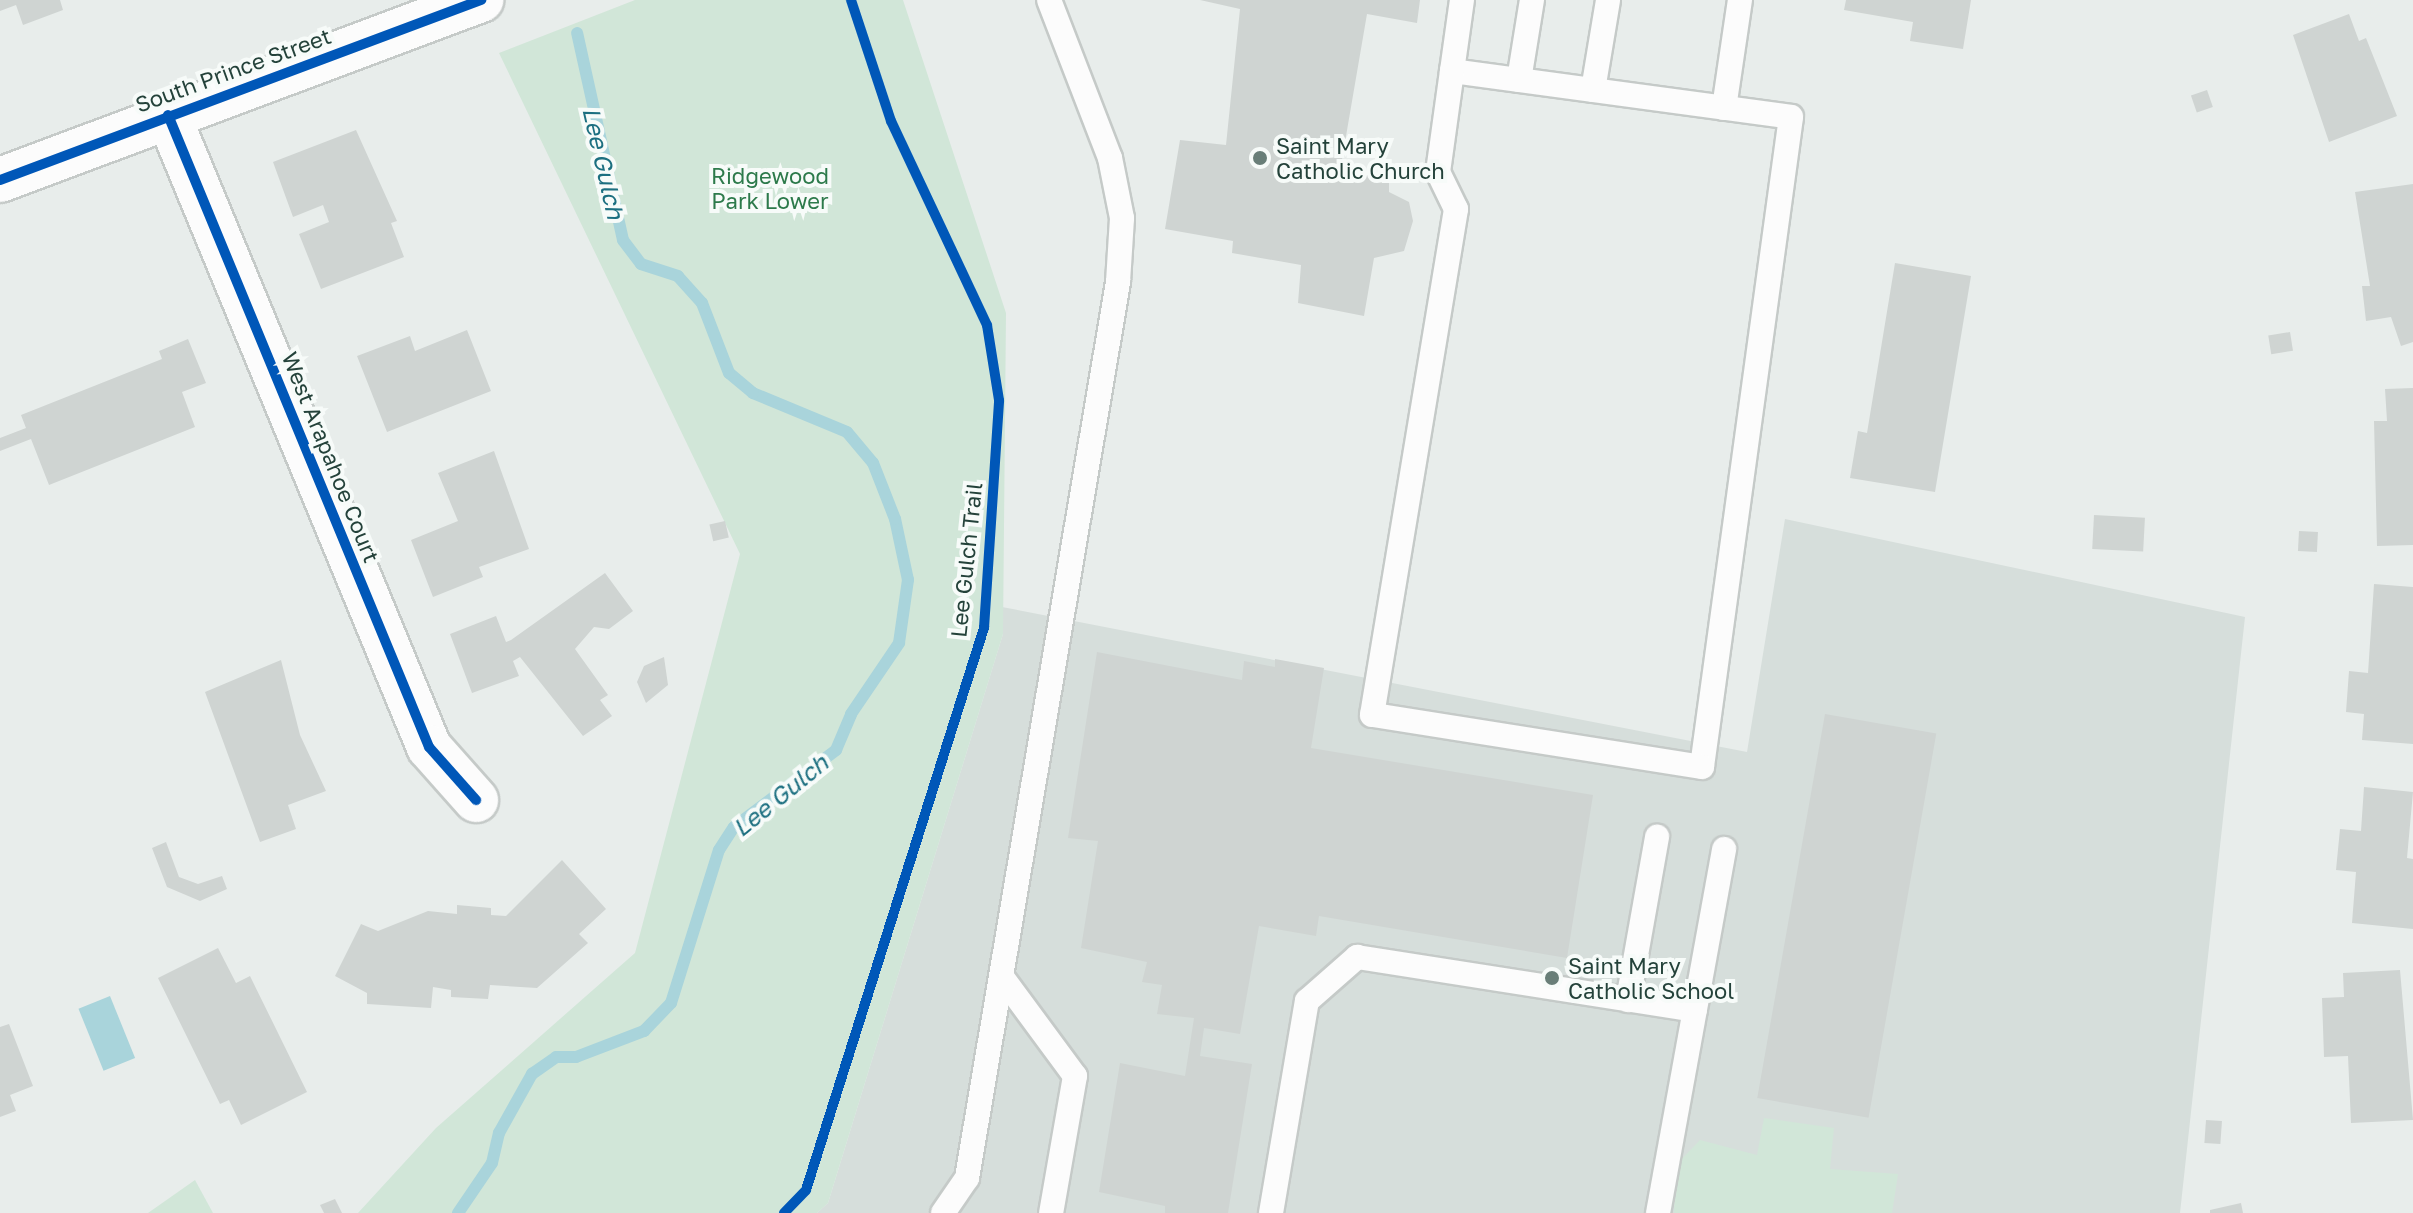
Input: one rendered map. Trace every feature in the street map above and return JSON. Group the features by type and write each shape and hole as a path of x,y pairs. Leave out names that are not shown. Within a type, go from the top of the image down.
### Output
{"street":[{"name":"South Prince Street","path":"0,180 481,0"},
{"name":"West Arapahoe Court","path":"168,115 429,747 476,800"}],"lane":[{"path":"943,1213 967,1178 1115,298 1122,218 1110,158 1049,0"},
{"path":"1452,71 1791,117 1702,767 1372,715 1456,209 1438,172 1452,71 1462,0"},
{"path":"1519,80 1532,0"},
{"path":"1593,90 1608,0"},
{"path":"1724,108 1740,0"},
{"path":"1628,1000 1657,837"},
{"path":"1658,1213 1724,849"},
{"path":"1271,1213 1307,1001 1357,957 1695,1010"},
{"path":"1002,977 1075,1076 1051,1213"}],"shaded area":[{"name":"Saint Mary Catholic School","path":"1785,519 2245,617 2180,1213 817,1213 828,1203 1003,634 1002,607 1747,752"}],"green space":[{"name":"Ridgewood Park Lower","path":"635,0 903,0 1006,313 1003,634 828,1203 817,1213 358,1213 436,1128 635,953 740,554 499,53"},
{"path":"1764,1118 1834,1128 1830,1169 1898,1174 1892,1213 1674,1213 1676,1165 1700,1140 1757,1155"},
{"path":"195,1180 213,1213 148,1213"}],"water":[{"path":"110,996 135,1058 104,1071 78,1009"}],"building":[{"path":"0,0 60,0 63,10 23,25 16,5 0,11"},
{"name":"Saint Mary Catholic Church","path":"1200,0 1420,0 1417,23 1367,14 1340,171 1389,177 1389,192 1409,202 1413,221 1404,251 1374,258 1364,316 1298,303 1301,265 1232,253 1233,241 1165,229 1180,140 1226,145 1240,9"},
{"path":"1846,0 1971,0 1963,49 1910,41 1913,22 1844,10"},
{"path":"2349,14 2359,41 2366,38 2397,116 2329,142 2293,35"},
{"path":"2207,90 2213,107 2197,113 2191,96"},
{"path":"356,130 397,221 391,223 404,257 321,289 299,234 329,222 323,205 293,217 273,162"},
{"path":"2413,184 2413,342 2401,346 2391,317 2366,321 2362,286 2370,286 2355,192"},
{"path":"1895,263 1971,276 1935,492 1850,478 1858,431 1867,433"},
{"path":"467,330 491,391 387,432 357,356 410,336 415,351"},
{"path":"2290,332 2293,351 2271,354 2268,335"},
{"path":"188,339 206,383 182,392 195,427 49,485 31,439 0,451 0,438 26,428 21,415 162,359 159,351"},
{"path":"2413,388 2413,545 2377,546 2374,421 2387,421 2385,389"},
{"path":"494,451 529,549 479,567 483,577 433,597 411,540 458,521 438,473"},
{"path":"2094,515 2145,518 2143,552 2092,549"},
{"path":"725,521 729,538 713,541 709,525"},
{"path":"2299,531 2318,532 2317,552 2298,551"},
{"path":"605,573 633,611 609,629 594,627 575,649 608,695 600,700 612,716 583,736 520,657 513,661 519,676 472,693 450,634 496,616 506,642"},
{"path":"2374,584 2413,587 2413,744 2362,740 2364,714 2346,712 2349,671 2368,673"},
{"path":"1097,652 1242,680 1244,661 1275,667 1275,659 1324,668 1311,748 1593,795 1567,958 1319,916 1316,936 1259,926 1240,1034 1204,1028 1200,1056 1252,1064 1228,1213 1165,1213 1165,1206 1099,1192 1120,1063 1185,1076 1194,1018 1157,1014 1162,985 1142,982 1147,962 1081,948 1098,841 1068,838"},
{"path":"664,657 668,685 646,703 637,682 644,666"},
{"path":"281,660 300,735 326,791 288,805 296,829 260,842 205,692"},
{"path":"1825,714 1936,734 1869,1118 1757,1098"},
{"path":"2364,787 2413,792 2407,858 2413,859 2413,929 2352,923 2356,872 2336,870 2340,829 2361,831"},
{"path":"166,842 179,877 198,884 222,876 227,889 200,901 167,887 152,848"},
{"path":"562,860 606,909 579,934 588,943 537,988 490,985 488,999 451,997 451,990 433,987 431,1008 367,1004 367,993 335,976 361,924 378,931 428,911 457,914 457,905 491,908 491,915 506,916"},
{"path":"218,948 236,983 250,976 307,1092 241,1125 229,1100 220,1104 158,978"},
{"path":"2400,970 2413,1120 2351,1123 2348,1056 2324,1057 2322,998 2344,997 2343,973"},
{"path":"9,1024 33,1086 10,1095 16,1111 0,1117 0,1027"},
{"path":"2206,1120 2222,1121 2220,1144 2204,1143"},
{"path":"335,1199 342,1213 324,1213 320,1205"},
{"path":"2241,1203 2243,1213 2210,1213 2210,1210"}],"waterway":[{"name":"Lee Gulch","path":"458,1213 492,1163 499,1133 532,1074 556,1057 576,1057 644,1031 671,1003 719,850 734,827 836,750 851,714 899,643 908,580 895,519 873,463 847,432 753,393 729,373 702,303 678,276 641,264 623,240 577,33"}],"cycle path":[{"path":"0,180 481,0"},
{"name":"Lee Gulch Trail","path":"784,1213 806,1190 984,628 999,400 987,325 891,121 851,0"},
{"path":"168,115 429,747 476,800"}],"place":[{"name":"Saint Mary Catholic Church","path":"1260,158"},
{"name":"Saint Mary Catholic School","path":"1552,978"}]}
